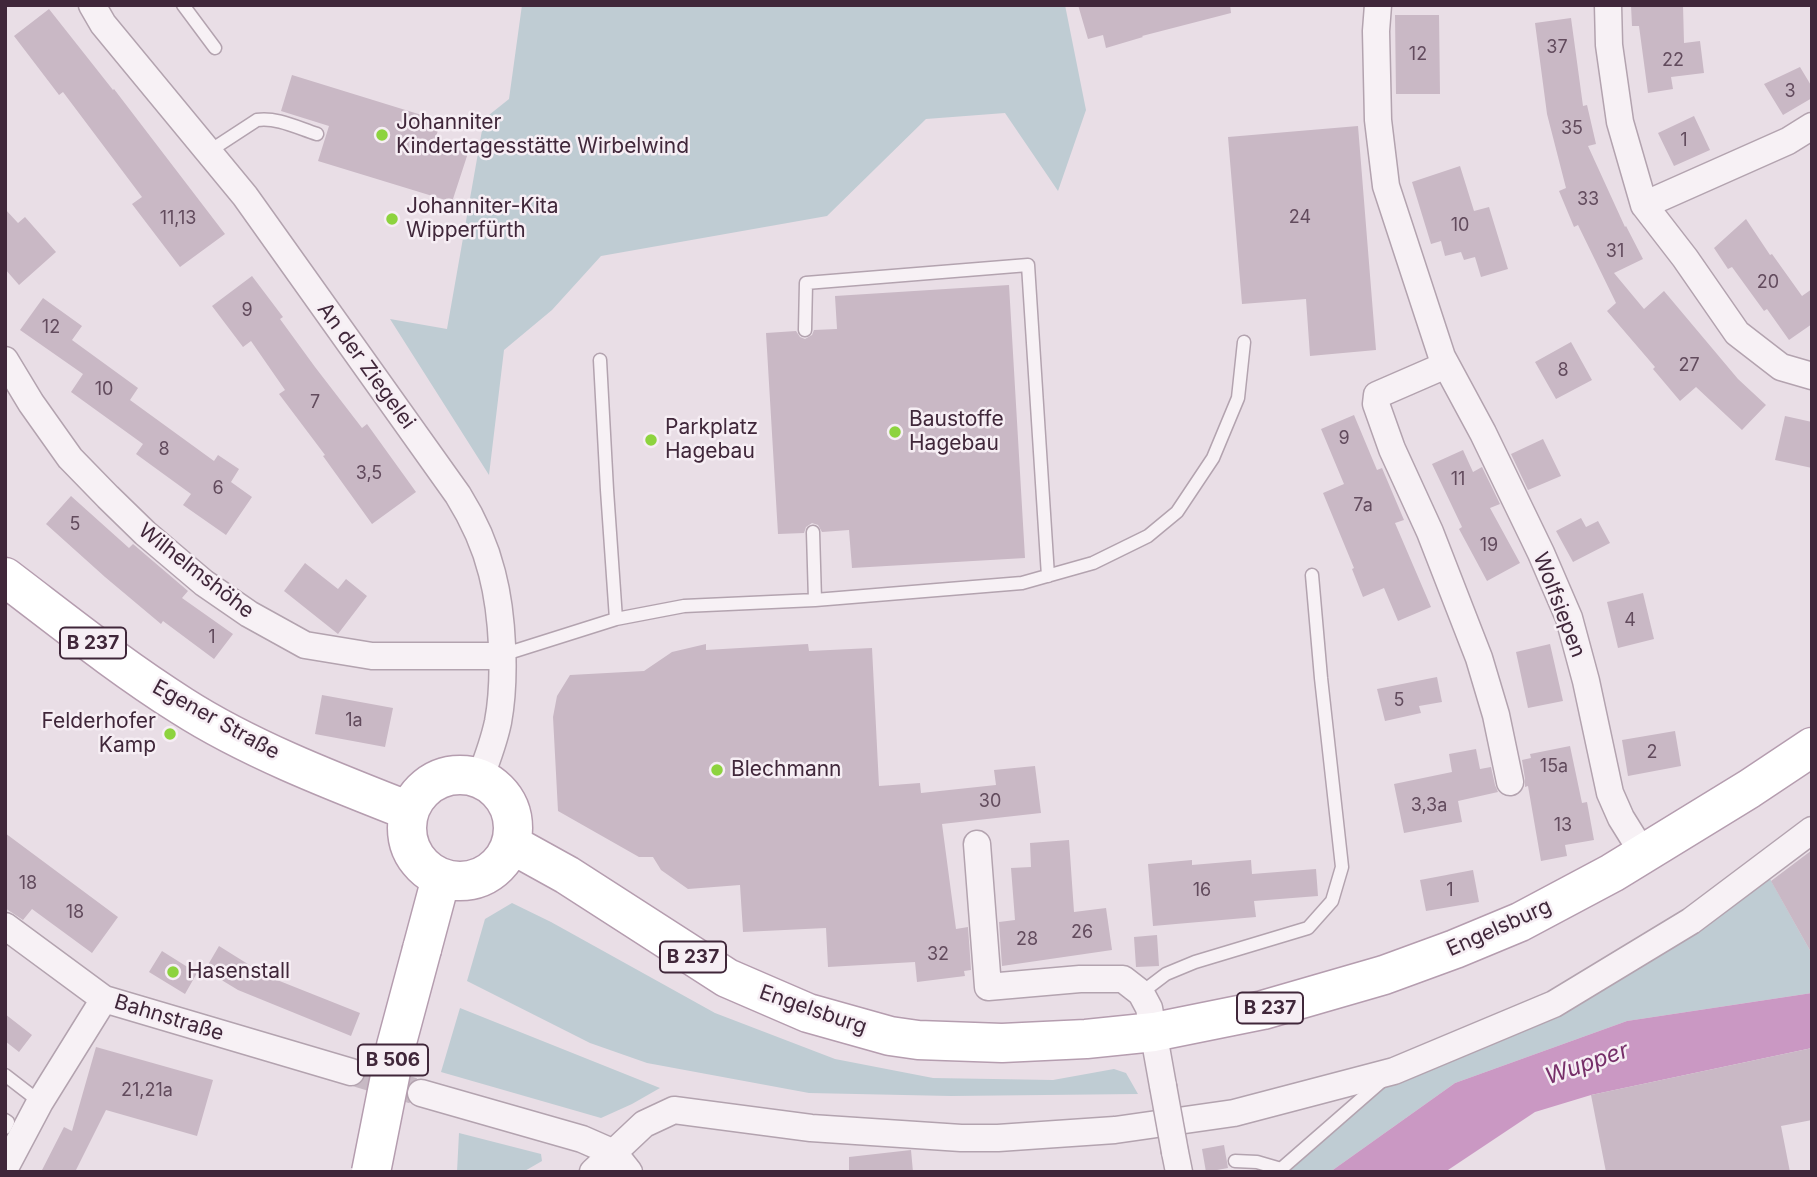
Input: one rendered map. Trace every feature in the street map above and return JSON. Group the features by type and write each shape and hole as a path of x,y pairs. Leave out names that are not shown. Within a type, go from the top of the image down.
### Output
{"main road":[{"name":"Egener Straße","path":"5,577 109,656 183,707 270,753 409,811"},
{"name":"Engelsburg","path":"511,844 567,875 727,978 808,1013 890,1036 918,1040 1002,1043 1086,1039 1154,1031 1264,1010 1384,975 1455,949 1520,922 1644,855 1812,747"},
{"path":"467,775 480,778 502,794 509,805 514,832 511,844 497,867 486,875 461,881 441,878 416,859 407,836 409,811 422,790 443,777 467,775"},
{"name":"B 506","path":"371,1172 398,1035 441,878"}],"street":[{"name":"An der Ziegelei","path":"92,5 103,24 245,196 471,517 492,574 500,621 502,656 498,720 480,778"},
{"name":"Wolfsiepen","path":"1378,5 1378,120 1387,186 1442,357 1483,433 1569,618 1586,681 1610,793 1621,818 1644,855"},
{"path":"1608,5 1609,45 1620,122 1644,205 1737,333 1782,367 1812,376"},
{"path":"1644,205 1788,141 1812,126"},
{"name":"Wilhelmshöhe","path":"5,360 70,458 108,498 204,583 249,614 306,645 372,656 502,656"},
{"path":"1446,365 1377,396 1376,404 1479,658 1496,715 1510,782"},
{"path":"593,1172 622,1162 644,1124 674,1110 811,1128 998,1138 1115,1129 1234,1114 1394,1071 1554,1004 1691,921 1812,830"},
{"path":"978,844 988,987 1080,978 1123,978 1141,993 1149,1008 1154,1031 1177,1162"},
{"name":"Bahnstraße","path":"5,926 104,999 351,1072"},
{"path":"5,1168 40,1102 104,999"},
{"path":"421,1093 582,1139 622,1162"}],"lane":[{"path":"183,5 215,48"},
{"path":"208,152 257,120 275,120 317,134"},
{"path":"805,330 806,283 1028,265 1048,576"},
{"path":"502,656 616,620 684,606 815,600 1022,583 1093,563 1148,536 1177,512 1213,458 1238,398 1244,342"},
{"path":"600,360 616,620"},
{"path":"813,532 815,600"},
{"path":"1141,993 1166,974 1195,962 1308,928 1332,901 1342,867 1312,575"},
{"path":"1235,1161 1280,1169 1394,1071"},
{"path":"5,1075 40,1102"},
{"path":"5,1120 8,1122 5,1128"}],"shaded area":[{"path":"522,5 1065,5 1086,110 1058,191 1005,113 926,119 827,216 601,256 552,310 504,350 489,475 390,319 447,329 484,119 509,99"},
{"path":"1769,877 1812,954 1812,993 1627,1021 1455,1083 1330,1172 1276,1172 1394,1071 1554,1004"},
{"path":"512,903 715,1013 835,1059 933,1078 1053,1080 1114,1069 1126,1073 1138,1094 951,1096 809,1093 647,1063 590,1043 467,981 485,919"},
{"path":"460,1008 660,1088 601,1118 441,1072"},
{"path":"459,1133 541,1154 542,1161 523,1172 457,1172"}],"water":[{"name":"Wupper","path":"1812,993 1812,1048 1591,1095 1535,1112 1445,1172 1330,1172 1455,1083 1627,1021"}],"building":[{"path":"1078,5 1230,5 1231,13 1106,48 1103,35 1088,39"},
{"path":"1631,5 1683,5 1684,43 1700,41 1704,73 1671,77 1673,89 1648,93 1639,26 1632,26"},
{"path":"49,9 225,234 180,267 132,204 142,197 63,92 59,95 14,36"},
{"path":"1395,15 1439,15 1440,94 1396,94"},
{"path":"1571,18 1583,106 1587,105 1596,144 1588,146 1625,227 1643,259 1614,273 1644,309 1664,291 1738,379 1766,405 1742,430 1696,387 1680,401 1607,311 1616,303 1578,225 1574,227 1559,191 1566,188 1547,114 1535,23"},
{"path":"1800,67 1812,87 1812,98 1783,115 1764,84"},
{"name":"Johanniter Kindertagesstätte Wirbelwind","path":"292,75 441,121 434,143 468,153 452,202 318,161 329,126 281,111"},
{"path":"1694,116 1710,150 1674,166 1658,133"},
{"path":"1358,126 1376,350 1310,356 1306,299 1242,304 1228,137"},
{"path":"1460,166 1474,211 1489,207 1508,269 1481,277 1475,257 1464,260 1461,252 1445,256 1441,241 1431,244 1412,182"},
{"path":"5,209 18,223 25,217 56,252 19,285 5,269"},
{"path":"1746,219 1802,296 1812,289 1812,324 1789,340 1767,309 1764,311 1732,267 1728,269 1714,248"},
{"path":"252,276 283,317 280,319 315,367 362,428 367,424 416,492 372,524 279,394 285,390 251,341 243,347 212,306"},
{"name":"Baustoffe Hagebau","path":"1009,285 1025,558 852,568 849,530 822,532 818,525 812,523 806,527 804,533 778,534 766,333 796,331 805,339 812,335 814,330 837,329 835,296"},
{"path":"43,298 82,326 72,340 138,388 130,400 214,461 218,455 239,469 231,482 252,497 226,535 183,505 191,494 136,454 143,444 71,392 83,374 20,330"},
{"path":"1571,342 1592,380 1556,399 1535,362"},
{"path":"1354,415 1377,470 1382,468 1404,520 1395,523 1431,607 1398,621 1384,588 1363,597 1323,493 1344,484 1321,429"},
{"path":"1785,416 1812,422 1812,468 1775,460"},
{"path":"1543,439 1561,476 1528,490 1511,454"},
{"path":"1463,450 1473,472 1482,467 1500,504 1490,508 1520,563 1487,581 1459,529 1462,527 1432,464"},
{"path":"71,496 129,548 133,544 188,591 182,598 233,634 214,659 163,621 161,624 46,524"},
{"path":"1581,518 1586,527 1598,521 1610,543 1573,562 1556,531"},
{"path":"305,563 338,589 346,579 367,596 338,634 284,591"},
{"path":"1643,593 1654,639 1618,648 1607,602"},
{"name":"Blechmann","path":"706,644 706,650 808,644 809,651 872,648 879,786 920,783 921,793 996,785 994,770 1035,766 1041,813 942,824 956,929 968,927 971,970 964,971 965,976 917,982 915,962 828,967 826,928 743,932 740,885 688,889 661,870 653,857 639,857 558,811 553,717 557,696 570,675 644,671 672,652"},
{"path":"1550,644 1563,701 1528,708 1516,652"},
{"path":"1437,677 1442,702 1419,706 1421,713 1385,721 1377,689"},
{"path":"322,695 393,708 385,747 315,734"},
{"path":"1675,731 1681,766 1628,776 1622,740"},
{"path":"1570,746 1582,803 1587,802 1594,840 1565,845 1567,856 1541,861 1522,760 1531,758 1530,754"},
{"path":"1476,749 1480,769 1491,767 1498,792 1458,801 1462,822 1404,833 1394,784 1452,772 1449,754"},
{"path":"5,833 118,917 92,953 32,909 23,920 5,908"},
{"path":"1069,840 1074,912 1106,908 1112,950 1002,966 999,922 1015,920 1011,868 1031,867 1030,843"},
{"path":"1812,850 1812,954 1771,881"},
{"path":"1192,860 1192,865 1251,860 1252,874 1316,869 1318,896 1254,901 1256,917 1153,926 1148,864"},
{"path":"1473,870 1479,902 1426,911 1420,880"},
{"path":"1157,935 1159,966 1136,967 1134,937"},
{"path":"219,946 267,976 360,1013 351,1036 238,990 205,970"},
{"name":"Hasenstall","path":"162,951 197,973 185,994 149,972"},
{"path":"5,1014 32,1035 19,1052 5,1041"},
{"path":"96,1047 213,1080 197,1136 106,1110 75,1172 41,1172 64,1127 72,1131"},
{"path":"1812,1048 1812,1120 1781,1126 1790,1172 1606,1172 1591,1095"},
{"path":"1224,1145 1228,1168 1206,1172 1202,1149"},
{"path":"911,1150 913,1172 849,1172 849,1157"}],"tunnel":[{"path":"351,1072 421,1093"}],"place":[{"name":"Johanniter Kindertagesstätte Wirbelwind","path":"382,135"},
{"name":"Johanniter-Kita Wipperfürth","path":"392,219"},
{"name":"Baustoffe Hagebau","path":"895,432"},
{"name":"Parkplatz Hagebau","path":"651,440"},
{"name":"Felderhofer Kamp","path":"170,734"},
{"name":"Blechmann","path":"717,770"},
{"name":"Hasenstall","path":"173,972"}]}
